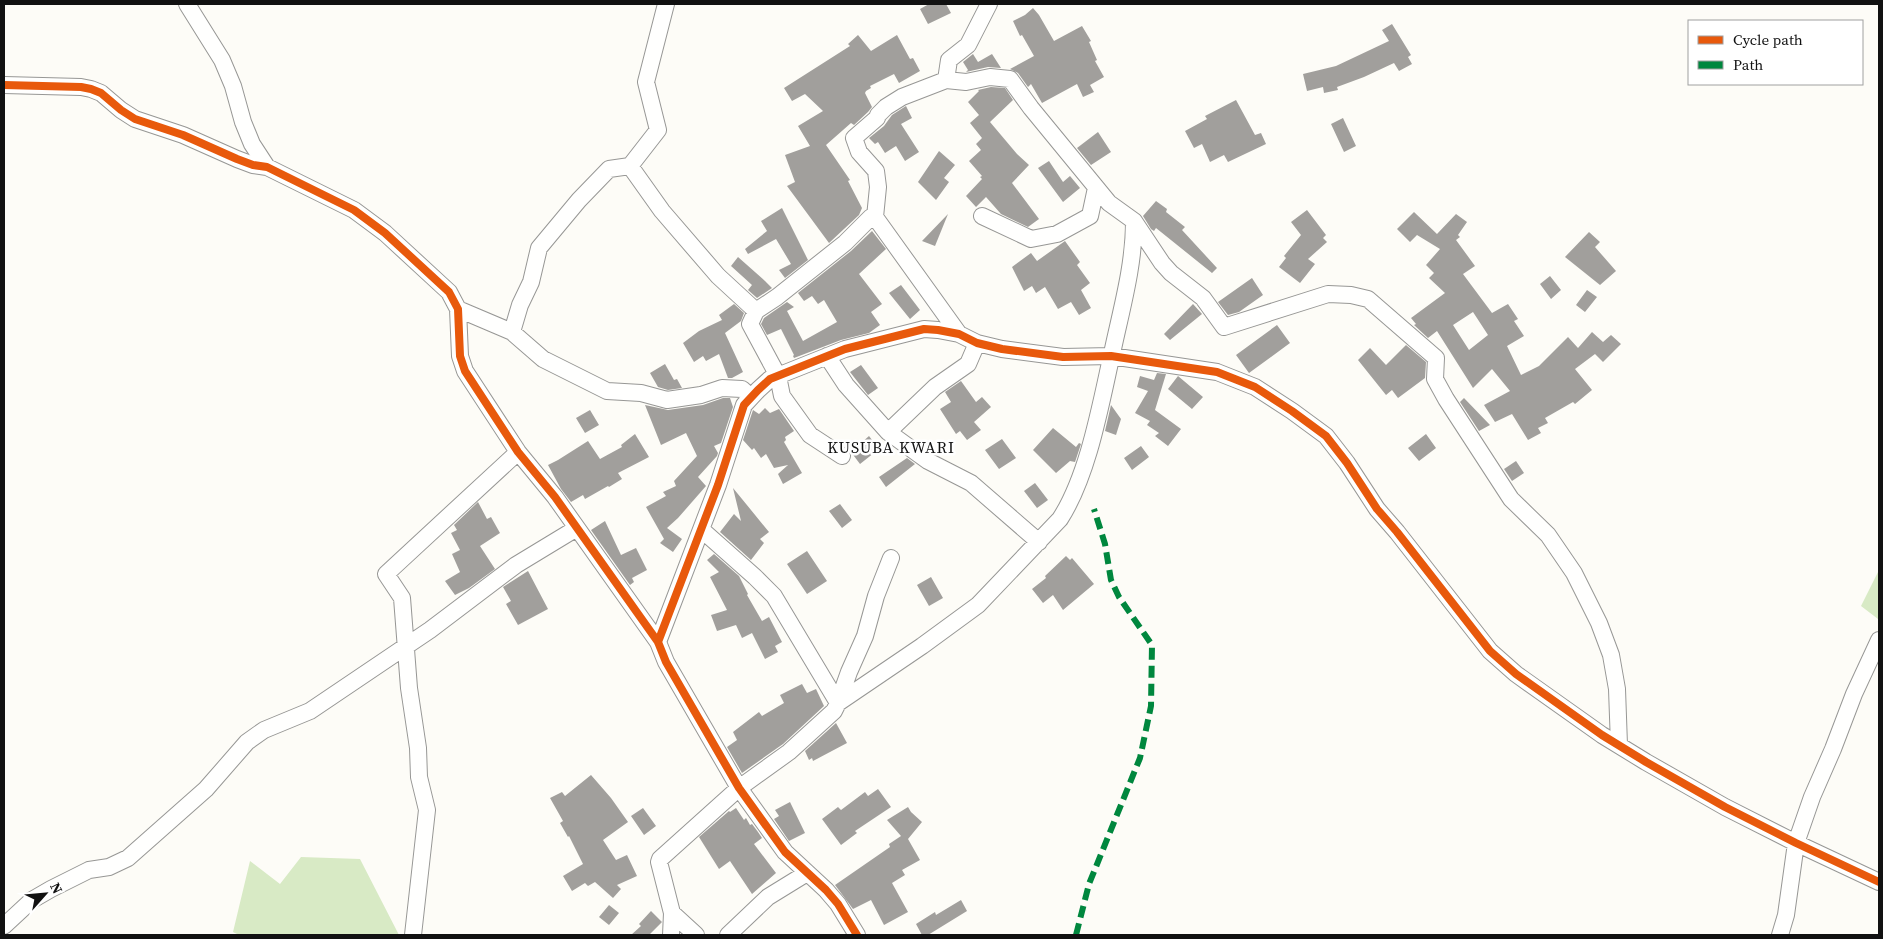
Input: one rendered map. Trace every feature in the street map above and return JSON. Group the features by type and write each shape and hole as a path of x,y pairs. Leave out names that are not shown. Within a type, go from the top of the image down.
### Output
{"street":[{"path":"187,4 222,60 233,86 243,122 252,144 267,167"},
{"path":"512,332 520,305 531,282 539,248 578,200 608,169 630,166 658,130 646,82 666,4"},
{"path":"946,80 949,60 968,45 989,4"},
{"path":"959,334 875,217 878,186 876,172 859,152 854,138 886,108 902,97 946,80 966,82 990,77 1010,79 1096,188 1109,203 1134,221 1170,273 1203,298 1224,327 1328,294 1351,295 1368,299 1436,358 1434,379 1446,399 1511,499 1548,535 1574,574 1599,623 1611,655 1617,689 1619,745"},
{"path":"4,85 81,87 101,93 135,119 183,135 237,159 267,167 354,210 384,233 433,276 449,292 458,309 460,356 464,371 518,452 555,497 658,642 666,662 739,788 785,852 838,904 857,935"},
{"path":"630,166 662,211 712,268 756,311"},
{"path":"982,216 1031,239 1057,234 1090,216 1096,188"},
{"path":"842,456 810,435 782,396 778,376 750,324 756,311 777,297 845,243 871,216 875,217"},
{"path":"838,703 978,606 1060,520 1075,492 1094,429 1133,258 1134,221"},
{"path":"458,309 512,332 543,358 608,391 641,393 667,400 701,395 722,388 742,389 751,397"},
{"path":"658,642 661,630 702,530 744,405 770,379 845,349 924,330 938,330 959,334 977,343 1002,349 1063,356 1111,356 1217,372 1255,388 1292,411 1326,436 1347,463 1377,509 1490,651 1516,674 1619,745 1725,806 1796,843 1879,882"},
{"path":"888,432 934,387 968,364 977,343"},
{"path":"827,356 846,385 888,432 928,461 971,484 1039,542"},
{"path":"413,935 427,810 419,777 418,748 409,688 402,598 386,574 518,452"},
{"path":"4,926 18,911 38,896 89,870 109,867 128,858 206,789 247,742 264,730 310,711 430,630 516,565 577,528"},
{"path":"702,530 755,576 774,596 838,703"},
{"path":"670,935 672,913 658,862 739,788 789,752 834,711 865,636 876,596 891,558"},
{"path":"1780,935 1786,914 1796,843 1812,797 1854,694 1879,640"},
{"path":"728,935 768,897 807,873"},
{"path":"672,913 696,935"}],"green space":[{"path":"1879,570 1878,619 1861,606"},
{"path":"301,857 360,859 399,935 239,935 233,932 250,861 280,884"}],"building":[{"path":"929,4 946,4 951,13 928,24 920,9"},
{"path":"1033,8 1054,41 1082,26 1091,41 1089,42 1097,60 1095,61 1104,77 1090,85 1094,92 1083,97 1077,84 1042,103 1031,84 1028,87 1018,73 1010,69 1034,56 1022,35 1020,36 1013,21 1025,15"},
{"path":"1392,24 1411,55 1408,57 1412,64 1399,71 1394,63 1337,87 1338,90 1324,93 1323,87 1307,91 1303,74 1336,66 1389,41 1382,30"},
{"path":"858,35 871,51 897,35 910,59 913,58 920,71 899,83 894,74 870,86 871,88 865,93 872,107 854,125 851,123 826,145 850,180 848,181 862,208 859,215 829,243 787,186 795,182 785,155 810,146 798,126 823,111 805,94 792,101 784,88 850,46 848,44"},
{"path":"973,54 978,62 992,54 1001,68 988,67 966,72 968,70 963,62"},
{"path":"991,87 1005,88 1013,100 990,122 1029,165 1012,183 1039,219 1028,227 1001,214 986,197 976,207 966,196 982,179 980,177 982,176 969,161 981,150 976,144 982,138 970,123 979,115 968,102 978,90"},
{"path":"1236,100 1255,135 1261,133 1266,144 1228,162 1224,155 1210,162 1202,144 1194,148 1185,131 1207,119 1205,116"},
{"path":"906,106 912,118 901,124 919,152 905,161 896,146 885,153 878,142 875,144 869,138 884,126 892,115"},
{"path":"1343,118 1356,146 1344,152 1331,124"},
{"path":"1098,132 1111,152 1091,165 1077,148"},
{"path":"939,151 955,165 944,178 949,182 936,200 918,182"},
{"path":"1049,161 1063,182 1070,176 1080,188 1063,202 1038,168"},
{"path":"1156,201 1167,209 1166,212 1185,227 1182,230 1217,268 1212,273 1156,228 1154,231 1151,229 1143,216"},
{"path":"782,208 808,260 785,278 779,270 791,264 776,239 748,254 745,249 767,231 761,221"},
{"path":"1307,210 1326,235 1323,238 1327,242 1308,259 1315,264 1300,283 1279,267 1286,258 1284,256 1301,235 1291,222"},
{"path":"1414,212 1437,234 1456,214 1467,222 1458,235 1460,237 1456,240 1475,266 1463,274 1492,313 1508,304 1518,319 1514,321 1524,336 1507,346 1521,375 1539,366 1568,337 1578,348 1592,332 1603,342 1611,335 1621,344 1603,362 1595,354 1575,369 1592,390 1575,404 1573,402 1545,418 1548,423 1538,428 1541,433 1528,440 1512,414 1495,422 1484,405 1510,391 1492,369 1473,388 1437,331 1428,338 1414,325 1416,324 1411,318 1445,293 1429,278 1434,273 1426,265 1440,249 1417,235 1410,242 1397,229","holes":["1473,312 1488,335 1469,350 1453,325"]},
{"path":"948,214 935,246 922,241"},
{"path":"872,231 886,249 859,274 882,304 871,312 880,325 869,333 841,340 794,358 781,329 767,335 761,324 764,318 787,302 794,307 787,311 803,341 837,322 824,300 818,304 812,296 804,301 798,293 851,251"},
{"path":"1589,232 1600,242 1595,247 1616,271 1600,285 1565,257"},
{"path":"1065,241 1080,262 1077,265 1090,283 1081,290 1091,308 1079,315 1071,302 1058,309 1045,287 1036,293 1032,286 1024,291 1012,267 1031,253 1037,261"},
{"path":"738,257 772,288 757,298 748,290 752,285 731,266"},
{"path":"1550,276 1561,290 1551,299 1540,284"},
{"path":"1252,278 1263,295 1239,312 1228,315 1218,302"},
{"path":"901,285 920,310 910,319 889,293"},
{"path":"1587,290 1597,297 1585,312 1576,305"},
{"path":"734,304 744,313 741,321 725,333 743,372 728,378 719,354 706,361 703,356 694,362 683,343 699,331 722,320 719,315"},
{"path":"1193,304 1202,314 1170,340 1164,334"},
{"path":"1277,325 1290,343 1249,373 1236,355"},
{"path":"1406,345 1426,362 1425,378 1398,398 1392,390 1386,395 1358,360 1370,348 1386,365"},
{"path":"665,364 674,380 677,379 682,388 668,390 658,387 650,373"},
{"path":"861,365 878,388 868,395 850,372"},
{"path":"1157,373 1166,374 1155,410 1181,429 1168,446 1155,436 1159,433 1147,425 1150,421 1135,413 1148,391 1137,387 1140,376 1154,380"},
{"path":"1178,376 1203,397 1192,409 1168,389"},
{"path":"961,381 976,402 982,397 991,407 974,422 981,430 967,440 960,431 956,434 940,409 951,402 945,392"},
{"path":"723,398 730,398 733,407 721,443 714,446 718,453 717,456 698,477 706,486 667,528 682,539 673,552 660,543 664,539 646,507 666,496 663,492 676,486 674,481 697,456 686,433 661,445 645,405 668,410 703,405"},
{"path":"1464,398 1490,425 1479,431 1460,402"},
{"path":"1111,405 1121,419 1116,435 1105,431"},
{"path":"765,408 770,413 779,409 794,431 785,437 786,440 784,442 802,473 783,484 778,474 788,465 774,468 766,454 761,458 754,448 752,450 743,440 753,410 759,414"},
{"path":"590,410 599,425 585,433 576,418"},
{"path":"1053,428 1076,447 1079,443 1081,444 1075,462 1070,461 1056,473 1033,450"},
{"path":"635,434 649,457 618,473 622,479 609,487 585,499 583,495 571,502 561,489 548,465 588,441 600,459 622,447 621,445"},
{"path":"1426,434 1436,448 1419,461 1408,448"},
{"path":"869,436 879,449 860,464 851,452"},
{"path":"1002,439 1016,458 999,469 985,450"},
{"path":"1141,446 1149,457 1132,470 1124,458"},
{"path":"907,458 915,464 886,487 879,477"},
{"path":"1516,461 1524,473 1512,481 1504,469"},
{"path":"1035,483 1048,500 1037,508 1024,491"},
{"path":"733,488 769,532 760,539 764,543 751,560 720,532 734,514 741,521"},
{"path":"478,502 487,519 491,517 500,533 480,546 495,569 469,588 455,595 445,581 460,572 452,554 460,550 451,533 457,530 454,525"},
{"path":"840,504 852,520 842,528 829,511"},
{"path":"605,521 621,555 636,548 647,570 632,578 634,582 630,585 591,530"},
{"path":"807,551 827,581 807,594 787,564"},
{"path":"714,554 739,576 747,595 762,621 769,617 782,642 775,646 778,652 765,659 752,633 742,638 736,625 717,631 711,615 727,610 710,577 719,572 707,560"},
{"path":"1066,556 1070,560 1072,558 1094,584 1063,610 1053,595 1043,603 1032,589 1046,578 1045,576"},
{"path":"528,571 548,609 518,625 506,604 511,601 503,587"},
{"path":"931,577 943,598 929,606 917,585"},
{"path":"802,684 807,693 816,689 824,706 783,744 742,773 727,747 737,740 733,732 759,712 762,716 784,703 780,695"},
{"path":"836,723 847,743 813,761 812,758 809,760 805,751"},
{"path":"591,775 628,822 603,840 616,860 627,855 637,876 617,885 621,889 613,898 595,882 588,886 585,883 572,891 563,876 583,864 560,823 563,821 550,798 562,792 565,796"},
{"path":"878,789 891,807 855,831 857,833 841,845 822,819 838,807 841,810 865,792 868,796"},
{"path":"790,802 805,833 789,841 774,819 779,816 775,810"},
{"path":"908,807 922,822 908,839 920,860 902,870 905,875 892,883 908,912 884,925 871,900 853,909 835,885 890,847 889,844 901,836 887,820"},
{"path":"643,808 656,826 644,835 631,816"},
{"path":"736,808 744,820 746,818 762,838 754,844 776,873 752,894 730,861 719,869 699,837 729,811"},
{"path":"961,900 967,911 928,935 922,935 916,924 935,912 936,915"},
{"path":"609,905 619,913 609,925 599,917"},
{"path":"651,911 662,922 649,935 631,935 641,926 639,924"}],"marked path":[{"path":"1076,935 1089,884 1140,758 1151,706 1152,645 1119,597 1111,580 1105,544 1094,509"}],"cycle path":[{"path":"4,85 81,87 91,89 101,93 135,119 183,135 253,165 267,167 354,210 385,233 449,292 458,309 460,356 465,371 518,452 555,497 658,642 666,662 739,788 785,852 826,890 838,904 857,935"},
{"path":"658,642 718,485 744,405 770,379 845,349 924,329 959,334 977,343 1002,349 1063,357 1111,356 1217,372 1255,387 1326,436 1347,463 1377,509 1490,651 1516,674 1602,735 1646,762 1725,807 1879,882"}],"district":[{"name":"KUSUBA KWARI","path":"891,447"}]}
